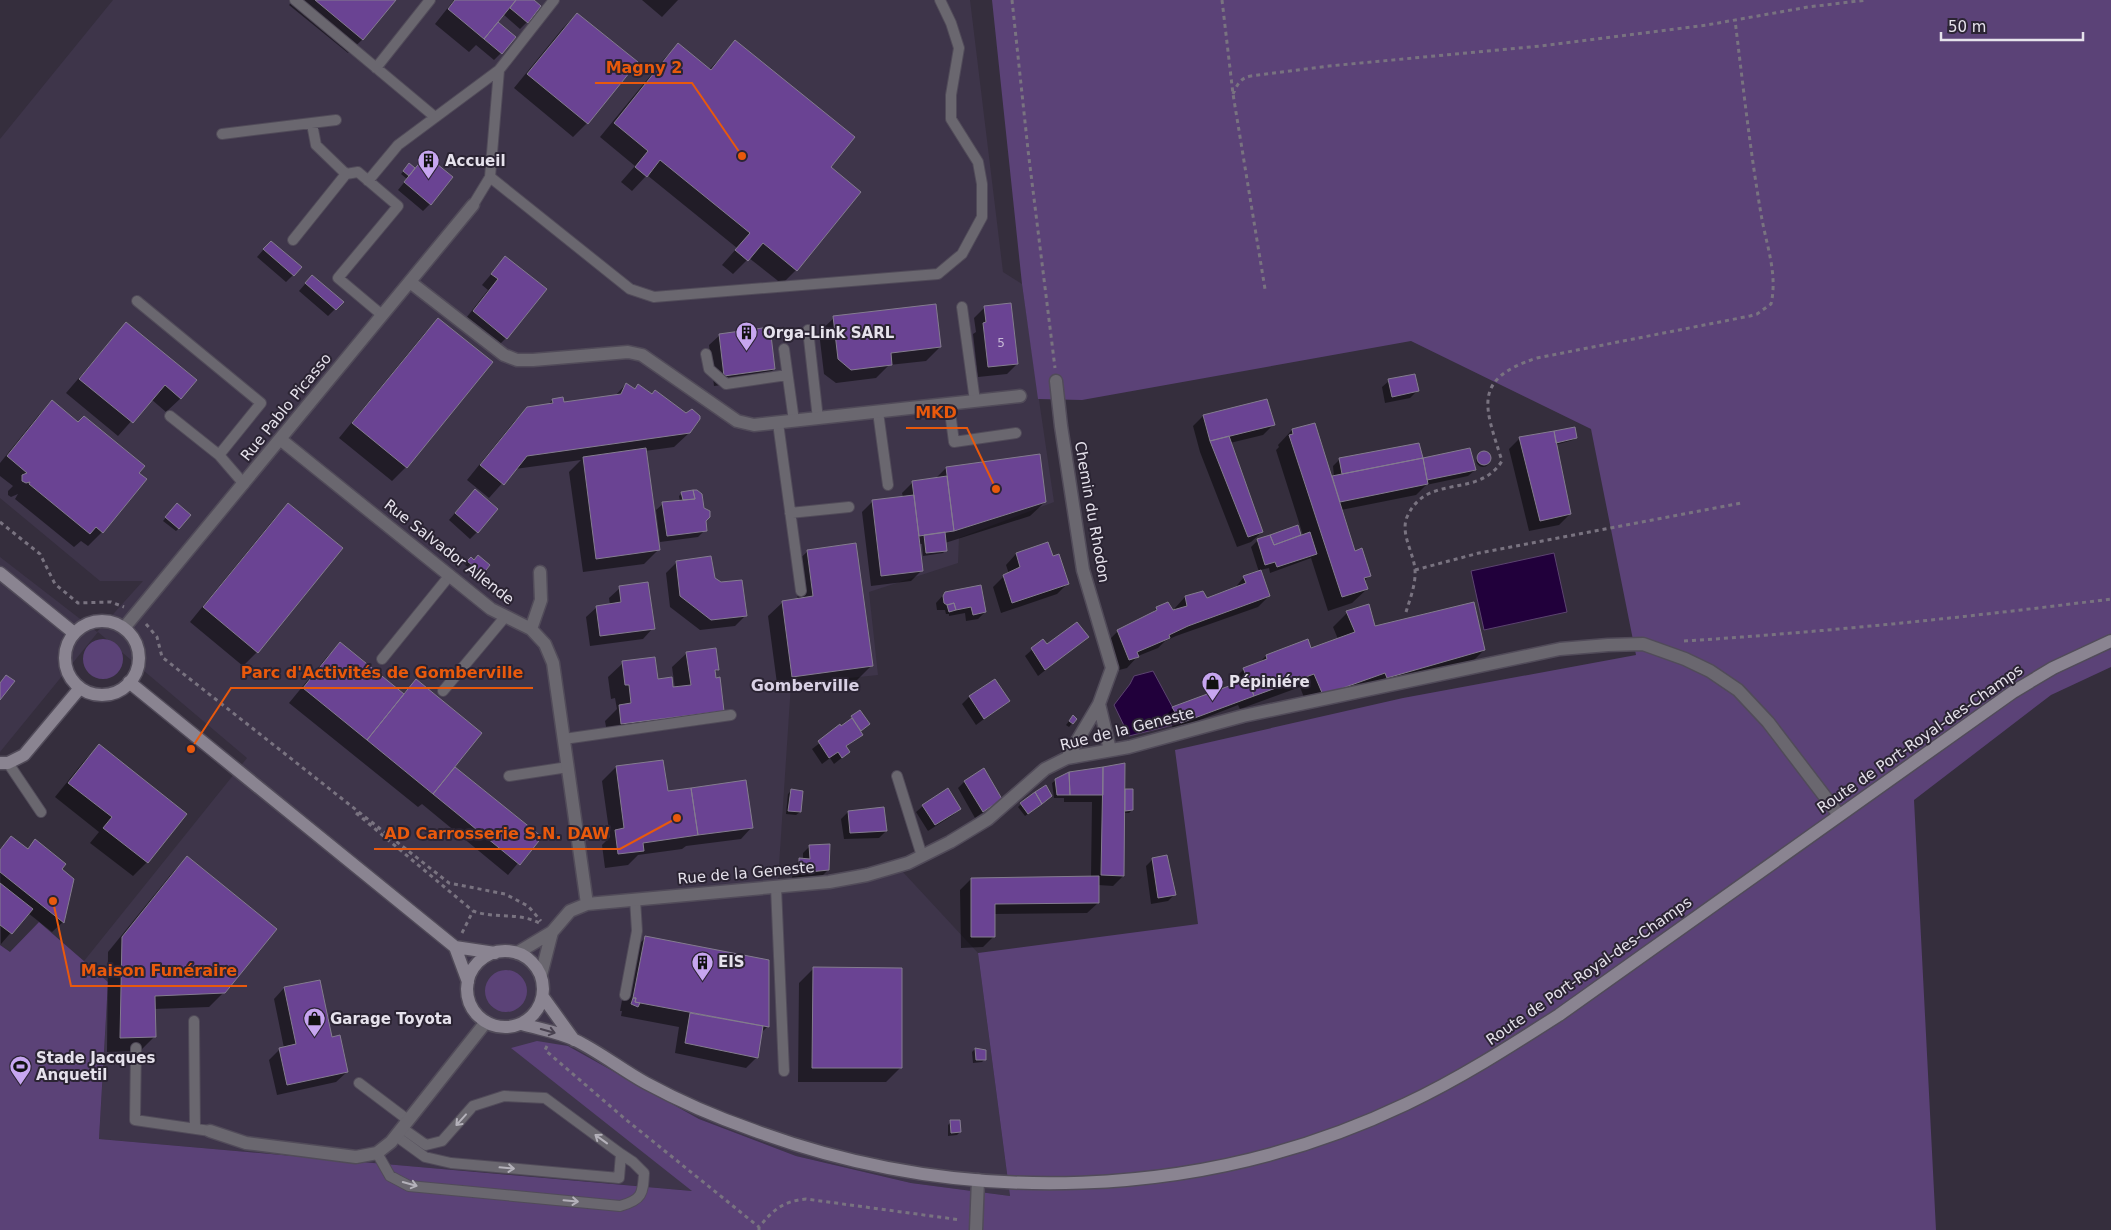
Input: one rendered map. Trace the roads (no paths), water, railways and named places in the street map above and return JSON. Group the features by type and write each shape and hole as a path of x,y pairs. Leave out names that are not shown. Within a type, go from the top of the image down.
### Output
{"main road":[{"path":"0,573 74,633"},
{"path":"104,620 124,628 136,644 139,654 135,674 123,688 106,694 87,692 80,688 72,680 64,662 68,642 74,633 87,624 104,620"},
{"name":"Route de Port-Royal-des-Champs","path":"522,1024 574,1040 677,1099 754,1131 821,1152 869,1164 927,1175 1028,1183 1135,1179 1232,1164 1285,1150 1405,1105 1502,1052 1559,1015 2012,692 2053,668 2111,641"},
{"path":"129,682 455,947 468,982 469,1000 478,1016 486,1022 504,1027 522,1024 532,1017 539,1008 543,997 544,986 541,975 531,962 517,953 506,951 486,957 478,963 468,982"},
{"path":"4,763 24,755 80,688"},
{"path":"455,947 495,953"},
{"name":"Route de Port-Royal-des-Champs","path":"543,997 574,1040"}],"street":[{"name":"Rue Pablo Picasso","path":"124,628 473,205"},
{"path":"410,282 504,355 517,360 628,352 642,355 736,421 754,426 1020,396"},
{"name":"Chemin du Rhodon","path":"1056,381 1060,426 1083,570 1112,668 1099,704 1067,758"},
{"name":"Rue Salvador Allende","path":"280,439 491,609 531,629 545,644 553,663 587,904"},
{"path":"531,629 541,600 540,572"},
{"name":"Rue de la Geneste","path":"587,904 829,882 866,875 908,863 950,842 988,819 1045,769 1067,758 1147,744 1243,716 1560,649 1643,644 1685,659 1710,671 1738,690 1768,722 1839,815"},
{"path":"1099,704 1110,750"},
{"path":"517,953 552,932 570,911 587,904"},
{"path":"541,975 552,932"},
{"path":"210,1130 246,1143 356,1157 377,1152 402,1128 486,1022"},
{"path":"976,1226 978,1180"}],"lane":[{"path":"295,0 435,117"},
{"path":"376,68 430,0"},
{"path":"368,181 398,145 498,70 554,0"},
{"path":"490,178 630,289 654,297 938,274 962,254 982,217 982,184 978,162 951,118 951,95 959,48 952,23 940,0"},
{"path":"473,205 490,178 498,70"},
{"path":"222,134 336,120"},
{"path":"312,124 316,145 346,174"},
{"path":"293,240 346,174 358,172 398,206 338,278 382,315"},
{"path":"137,301 262,403 219,455"},
{"path":"962,307 975,401"},
{"path":"808,330 818,419"},
{"path":"784,349 794,422"},
{"path":"706,354 709,369 726,384 788,375"},
{"path":"949,404 954,442 1016,433"},
{"path":"878,412 888,486"},
{"path":"170,416 219,455 244,484"},
{"path":"778,423 801,591"},
{"path":"790,513 849,507"},
{"path":"382,659 450,575"},
{"path":"443,691 505,617"},
{"path":"564,739 730,715"},
{"path":"4,763 41,812"},
{"path":"509,776 568,767"},
{"path":"897,776 922,856"},
{"path":"776,886 784,1071"},
{"path":"625,995 637,931 635,899"},
{"path":"194,1021 195,1129"},
{"path":"136,1048 135,1120 210,1130"},
{"path":"359,1083 402,1128 425,1157 451,1163 619,1178 621,1154"},
{"path":"377,1152 390,1176 409,1186 620,1206 638,1199 644,1192 644,1173 633,1162 545,1098 504,1096 473,1106 442,1141 426,1145 402,1128"}],"place":[{"name":"Magny 2","path":"742,156"},
{"name":"Accueil","path":"429,180"},
{"name":"Orga-Link SARL","path":"747,352"},
{"name":"MKD","path":"996,489"},
{"name":"Pépiniére","path":"1213,701"},
{"name":"Parc d'Activités de Gomberville","path":"191,749"},
{"name":"AD Carrosserie S.N. DAW","path":"677,818"},
{"name":"Maison Funéraire","path":"53,901"},
{"name":"EIS","path":"702,981"},
{"name":"Garage Toyota","path":"314,1038"},
{"name":"Stade Jacques Anquetil","path":"20,1086"}],"district":[{"name":"Gomberville","path":"805,685"}]}
